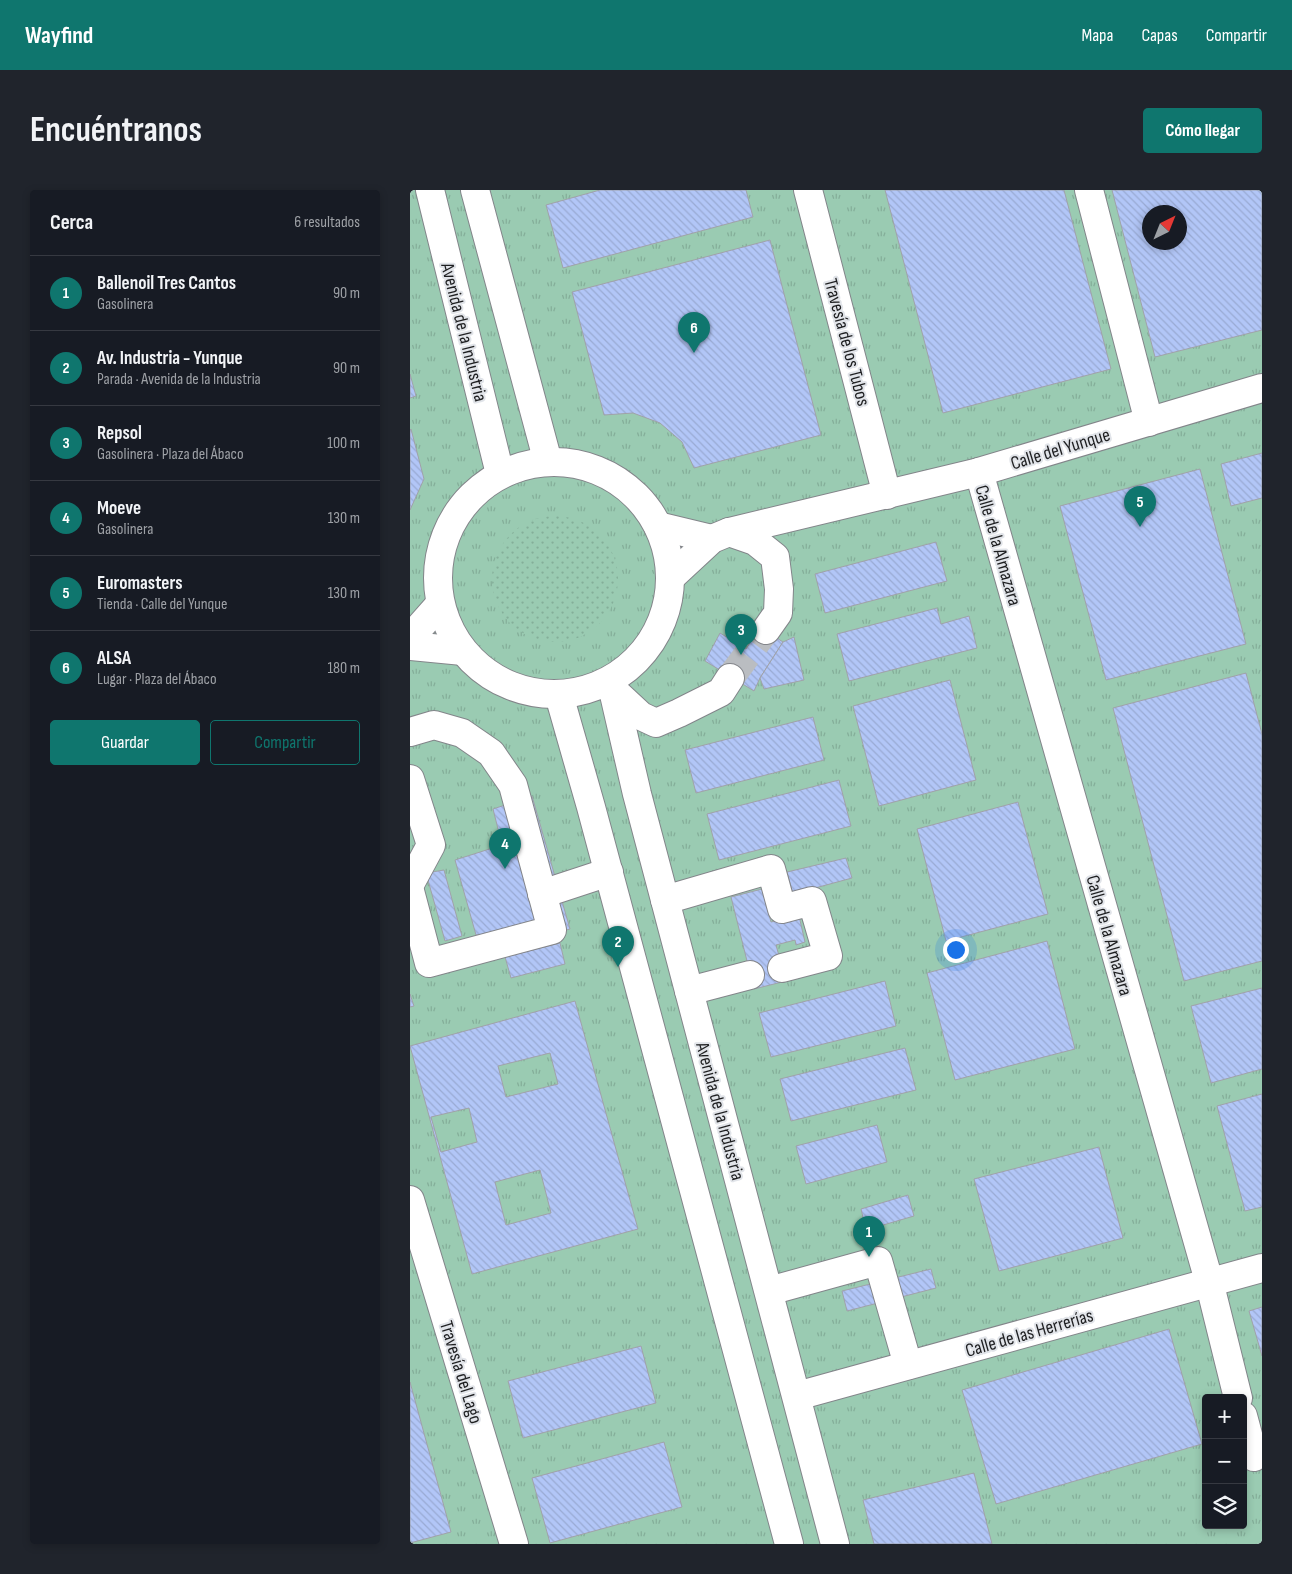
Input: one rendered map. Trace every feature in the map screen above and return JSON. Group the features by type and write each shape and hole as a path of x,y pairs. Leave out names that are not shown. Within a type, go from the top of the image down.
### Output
{"street":[{"name":"Avenida de la Industria","path":"430,190 500,474"},
{"path":"476,190 548,462"},
{"name":"Travesía de los Tubos","path":"808,190 888,495"},
{"path":"1089,190 1149,422"},
{"name":"Calle del Yunque","path":"658,526 721,536 979,472 1262,388"},
{"path":"548,462 581,465 612,477 638,498 658,526 667,551 670,578 664,617 644,652 613,684 558,695 522,690 490,675 463,651 449,629 440,604 437,566 448,529 469,497 500,474 523,465 548,462"},
{"name":"Calle de la Almazara","path":"979,472 1208,1282 1237,1394"},
{"path":"721,536 756,541 775,557 778,613 766,630"},
{"name":"Calle del Yunque","path":"670,578 721,536"},
{"path":"410,638 440,604"},
{"path":"410,646 463,651"},
{"path":"613,684 641,716 656,723 721,692 730,678"},
{"name":"Avenida de la Industria","path":"613,684 637,794 836,1544"},
{"path":"558,695 609,872 789,1544"},
{"path":"410,732 434,725 462,733 491,753 513,785 552,930 429,963 410,892"},
{"path":"410,779 431,845 410,884"},
{"path":"665,900 771,869 775,911 812,901 828,956 782,968"},
{"path":"542,894 609,872"},
{"path":"689,991 750,975"},
{"name":"Travesía del Lago","path":"410,1200 514,1544"},
{"path":"769,1291 878,1260 908,1365"},
{"name":"Calle de las Herrerías","path":"797,1396 1262,1268"},
{"path":"1247,1431 1254,1457"}],"green space":[{"path":"410,190 1262,190 1262,1544 410,1544"},
{"path":"555,516 579,521 600,534 613,555 618,579 613,603 600,624 579,637 555,642 531,637 510,624 497,603 492,579 497,555 510,534 531,521"}],"building":[{"path":"600,190 746,190 753,217 563,268 546,205"},
{"path":"885,190 1064,190 1111,369 943,413"},
{"path":"1112,190 1262,190 1262,330 1155,357"},
{"path":"770,240 821,435 694,468 682,442 660,423 633,413 604,415 572,292"},
{"path":"410,374 416,396 410,398"},
{"path":"410,430 424,479 410,510"},
{"path":"1262,453 1262,498 1231,506 1221,464"},
{"path":"1200,469 1246,644 1106,680 1060,506"},
{"path":"936,542 947,581 825,613 815,574"},
{"path":"937,608 941,624 969,616 977,648 849,681 837,634"},
{"path":"760,627 783,642 754,691 705,661 720,633 746,649"},
{"path":"794,637 804,680 764,689 760,678 783,642"},
{"path":"1246,673 1262,734 1262,961 1184,981 1113,708"},
{"path":"950,680 976,780 879,806 853,706"},
{"path":"813,717 824,760 696,793 685,750"},
{"path":"839,780 851,826 719,860 707,814"},
{"path":"532,796 570,929 529,940 506,935 476,935 455,860 502,845 493,809"},
{"path":"1018,802 1048,914 946,941 917,829"},
{"path":"846,858 852,878 793,894 787,872"},
{"path":"444,870 462,936 445,941 426,873"},
{"path":"762,889 771,922 799,916 805,942 796,945 795,940 776,945 786,981 754,989 731,897"},
{"path":"1047,941 1075,1049 955,1080 927,973"},
{"path":"560,943 565,964 511,978 505,957"},
{"path":"885,981 896,1026 771,1057 759,1013"},
{"path":"1262,988 1262,1069 1211,1083 1191,1006"},
{"path":"410,994 414,1006 410,1007"},
{"path":"575,1001 638,1229 472,1274 410,1046","holes":["550,1053 558,1084 506,1097 498,1066","469,1108 477,1142 441,1152 431,1117","540,1170 551,1213 506,1225 495,1182"]},
{"path":"905,1048 916,1090 791,1121 780,1079"},
{"path":"1262,1094 1262,1207 1245,1211 1217,1106"},
{"path":"877,1125 887,1162 806,1184 796,1146"},
{"path":"1099,1147 1123,1238 999,1271 974,1179"},
{"path":"908,1195 914,1216 866,1230 861,1209"},
{"path":"931,1269 936,1288 847,1311 842,1291"},
{"path":"1262,1307 1262,1356 1249,1311"},
{"path":"1169,1329 1202,1444 996,1504 962,1390"},
{"path":"641,1346 656,1403 523,1438 508,1381"},
{"path":"410,1382 451,1532 410,1543"},
{"path":"664,1442 682,1507 550,1543 532,1478"},
{"path":"974,1473 992,1544 874,1544 863,1500"}],"tunnel":[{"path":"730,678 766,630"}],"place":[{"name":"ALSA","path":"694,353"},
{"name":"Euromasters","path":"1140,527"},
{"name":"Repsol","path":"741,655"},
{"name":"Moeve","path":"505,869"},
{"name":"Av. Industria - Yunque","path":"618,967"},
{"name":"Ballenoil Tres Cantos","path":"869,1257"}]}
